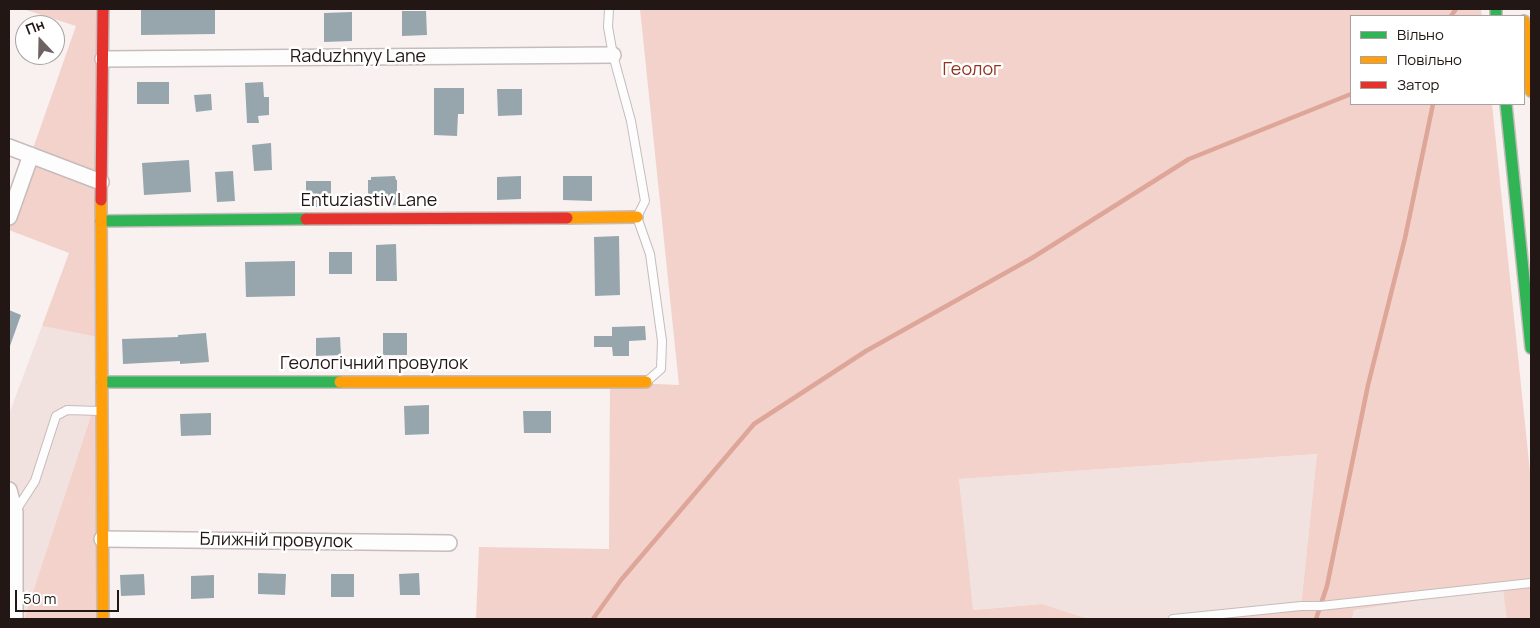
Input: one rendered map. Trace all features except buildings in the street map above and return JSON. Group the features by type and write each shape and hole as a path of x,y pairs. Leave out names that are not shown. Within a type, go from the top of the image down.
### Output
{"street":[{"path":"103,619 101,182 104,9"},
{"path":"1525,31 1531,91"},
{"name":"Raduzhnyy Lane","path":"103,59 613,55"},
{"path":"1506,105 1531,348"},
{"path":"9,147 101,182"},
{"path":"9,217 31,155"},
{"name":"Entuziastiv Lane","path":"101,221 637,217"},
{"name":"Геологічний провулок","path":"102,382 646,382"},
{"path":"9,490 16,512 16,619"},
{"name":"Ближній провулок","path":"102,539 449,544"}],"lane":[{"path":"609,9 608,27 613,55 630,121 644,201 637,217 650,254 662,341 661,369 646,382"},
{"path":"16,512 35,480 56,416 66,410 102,411"},
{"path":"1173,619 1301,606 1321,606 1531,583"}],"shaded area":[{"path":"42,326 102,338 102,382 24,619 9,619 9,414"},
{"path":"1317,454 1301,606 1173,619 1089,619 1042,604 972,610 959,479"},
{"path":"1531,584 1531,619 1352,619 1354,610"}],"green space":[{"path":"23,9 103,9 102,338 42,326 69,253 9,230 9,217 62,65 65,65 65,57 76,26 65,22 65,15 42,15"},
{"name":"Геолог","path":"640,9 1481,9 1482,15 1350,15 1350,105 1492,105 1531,482 1531,619 1507,619 1503,588 1354,610 1352,619 1173,619 1301,606 1317,454 959,479 973,610 1042,604 1089,619 476,619 479,547 609,549 610,382 679,385"},
{"path":"102,382 103,619 24,619"}],"waterway":[{"path":"1452,15 1456,9"},
{"path":"593,619 621,580 754,424 866,351 1032,258 1189,159 1350,94"},
{"path":"1316,619 1327,586 1368,385 1405,238 1433,105"}],"traffic: fast":[{"path":"1496,9 1496,15"},
{"path":"1506,105 1531,348"},
{"path":"101,221 306,219"},
{"path":"102,382 340,382"}],"traffic: slow":[{"path":"1525,31 1531,91"},
{"path":"101,200 103,619"},
{"path":"567,218 637,217"},
{"path":"340,382 646,382"}],"traffic: jam":[{"path":"101,200 103,9"},
{"path":"306,219 567,218"}]}
